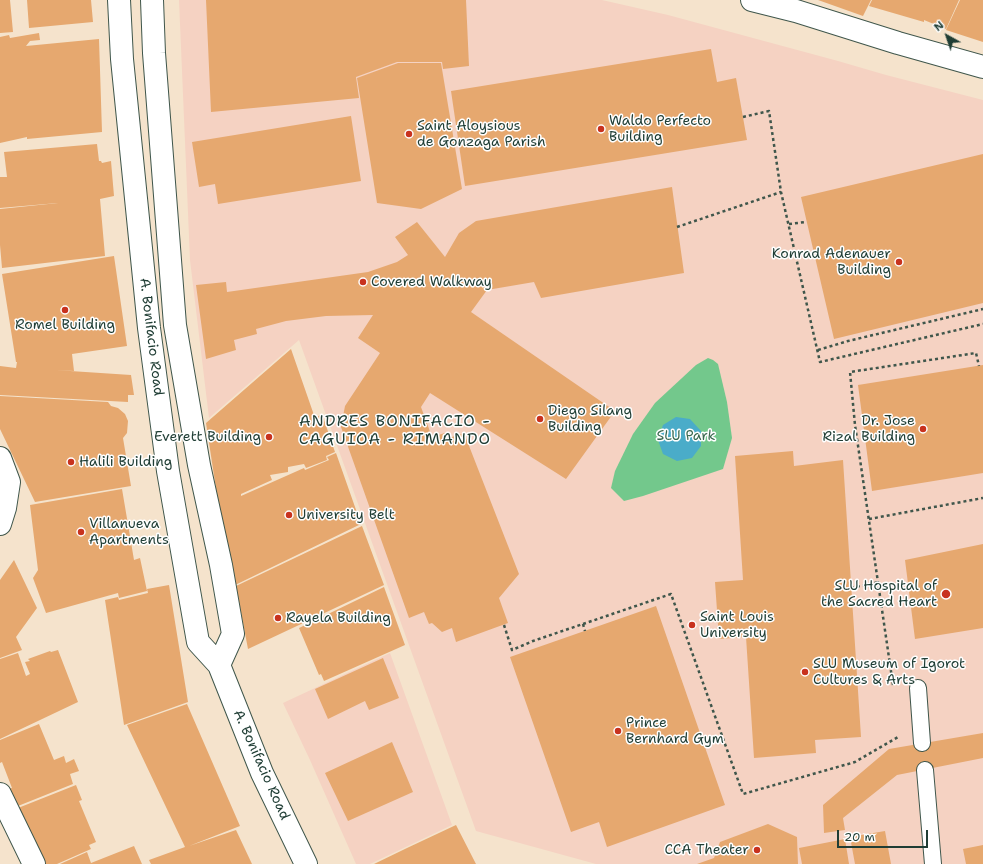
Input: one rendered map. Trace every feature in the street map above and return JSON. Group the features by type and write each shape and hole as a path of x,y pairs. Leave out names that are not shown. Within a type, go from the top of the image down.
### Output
{"main road":[{"name":"A. Bonifacio Road","path":"119,0 122,58 142,265 168,471 198,642 219,664 262,772 306,864"},
{"name":"A. Bonifacio Road","path":"152,0 154,53 175,325 198,465 221,565 233,634 219,664"},
{"path":"752,0 796,11 898,43 983,67"},
{"path":"0,458 9,482 5,508 0,524"},
{"path":"0,794 34,864"}],"lane":[{"path":"918,688 922,743"},
{"path":"925,770 933,864"}],"path":[{"path":"743,117 769,110 781,192 820,362 983,324"},
{"path":"677,227 781,192"},
{"path":"789,224 806,222"},
{"path":"818,350 983,309"},
{"path":"979,366 976,353 850,372 855,424 869,519 983,498"},
{"path":"851,588 879,582"},
{"path":"504,625 512,650 533,641 671,594 743,794 855,762 900,735"},
{"path":"583,624 585,631"}],"shaded area":[{"name":"Saint Louis University","path":"179,0 602,0 668,15 983,100 983,864 596,864 476,831 299,340 209,418 190,260"},
{"path":"390,653 452,825 370,864 356,864 283,703"}],"green space":[{"name":"SLU Park","path":"708,358 718,364 727,402 732,438 723,469 624,501 611,488 615,471 633,434 655,403 696,365"}],"water":[{"path":"676,417 690,419 701,431 701,446 692,458 677,461 663,454 658,440 663,425"}],"building":[{"path":"0,0 10,0 13,32 0,33"},
{"path":"27,0 91,0 93,22 29,28"},
{"path":"206,0 466,0 469,66 443,69 442,62 397,62 356,77 359,98 211,112"},
{"path":"818,0 871,0 863,16"},
{"path":"872,0 959,0 946,29 924,20 924,22 869,6"},
{"path":"960,0 983,0 983,42 946,30"},
{"path":"39,33 40,40 30,41 26,46 99,39 102,132 27,139 27,137 0,143 0,37 9,35 10,38"},
{"name":"Waldo Perfecto Building","path":"711,49 717,82 736,78 747,140 465,186 451,91"},
{"name":"Saint Aloysious de Gonzaga Parish","path":"398,63 441,63 462,189 421,209 377,203 357,78"},
{"path":"351,116 361,181 218,204 215,184 199,187 192,142"},
{"path":"97,144 99,161 102,163 111,161 114,196 100,199 105,256 2,268 0,245 0,209 58,203 0,208 0,177 7,177 4,152"},
{"name":"Konrad Adenauer Building","path":"983,154 983,303 834,339 801,197"},
{"name":"Diego Silang Building","path":"672,187 684,273 541,298 534,282 487,290 471,312 615,411 566,479 430,393 421,407 432,437 448,432 449,438 464,433 519,574 499,598 508,623 456,642 452,628 442,632 432,623 429,624 424,612 409,618 341,427 345,406 380,353 358,338 373,315 326,316 286,321 256,329 257,334 234,340 236,350 206,359 196,285 226,282 227,292 368,272 397,262 408,255 395,237 417,222 445,257 459,233 476,221"},
{"name":"Romel Building","path":"114,256 127,346 72,354 74,371 55,370 131,375 134,395 128,395 128,402 0,395 0,366 16,368 17,362 2,274"},
{"path":"291,349 315,418 322,414 335,452 326,456 327,460 306,468 304,464 288,467 288,472 270,475 272,480 241,494 241,496 304,468 305,470 329,460 327,457 336,453 361,524 231,587 206,423"},
{"name":"Dr. Jose Rizal Building","path":"983,365 983,473 872,491 858,385"},
{"name":"Halili Building","path":"0,396 108,402 111,406 118,408 125,414 128,421 127,433 123,438 131,486 35,502 0,429"},
{"path":"793,451 794,466 843,460 861,737 815,740 816,753 754,758 746,637 719,639 715,582 743,580 735,456"},
{"name":"Villanueva Apartments","path":"122,489 134,560 140,558 147,591 119,598 118,593 46,613 33,578 38,570 30,505"},
{"name":"Rayela Building","path":"362,526 384,585 248,649 236,586"},
{"name":"SLU Hospital of the Sacred Heart","path":"983,544 983,628 915,639 905,560"},
{"path":"14,560 37,608 16,637 22,650 0,658 0,580"},
{"path":"169,585 188,702 124,725 105,600 118,597 119,600 148,593 147,589"},
{"path":"384,587 405,645 324,681 321,674 319,675 299,628"},
{"name":"Prince Bernhard Gym","path":"656,606 725,805 607,847 599,822 571,832 510,657"},
{"path":"58,650 78,702 0,739 0,659 18,653 26,676 30,674 25,662 30,661 28,659 50,651"},
{"path":"383,658 399,698 369,710 365,701 328,719 315,689"},
{"path":"187,704 240,826 189,846 236,830 252,864 151,864 149,860 185,847 127,725"},
{"path":"39,724 54,760 64,756 66,763 74,759 79,771 70,774 73,784 13,808 7,789 12,788 2,762 0,763 0,740"},
{"path":"983,733 983,758 897,775 843,818 845,830 824,833 823,805 889,749"},
{"path":"392,742 413,792 348,821 325,773"},
{"path":"76,785 82,800 79,801 96,842 89,845 91,849 57,864 35,864 13,810"},
{"name":"CCA Theater","path":"768,824 797,837 798,864 697,864 714,858 720,842"},
{"path":"456,825 476,864 374,864 407,848"},
{"path":"885,831 891,864 855,864 850,837"},
{"path":"845,839 849,864 802,864 799,848"},
{"path":"983,845 983,864 966,864 963,849"},
{"path":"134,846 142,864 60,864 87,852 91,863"}],"place":[{"name":"Waldo Perfecto Building","path":"601,129"},
{"name":"Saint Aloysious de Gonzaga Parish","path":"409,134"},
{"name":"Konrad Adenauer Building","path":"899,262"},
{"name":"Covered Walkway","path":"363,282"},
{"name":"Romel Building","path":"65,310"},
{"name":"Diego Silang Building","path":"540,419"},
{"name":"Dr. Jose Rizal Building","path":"923,429"},
{"name":"Everett Building","path":"269,437"},
{"name":"Halili Building","path":"71,462"},
{"name":"University Belt","path":"289,515"},
{"name":"Villanueva Apartments","path":"81,532"},
{"name":"SLU Hospital of the Sacred Heart","path":"946,594"},
{"name":"Rayela Building","path":"278,618"},
{"name":"Saint Louis University","path":"692,625"},
{"name":"SLU Museum of Igorot Cultures & Arts","path":"805,672"},
{"name":"Prince Bernhard Gym","path":"618,731"},
{"name":"CCA Theater","path":"757,850"}],"district":[{"name":"ANDRES BONIFACIO - CAGUIOA - RIMANDO","path":"395,431"}]}
